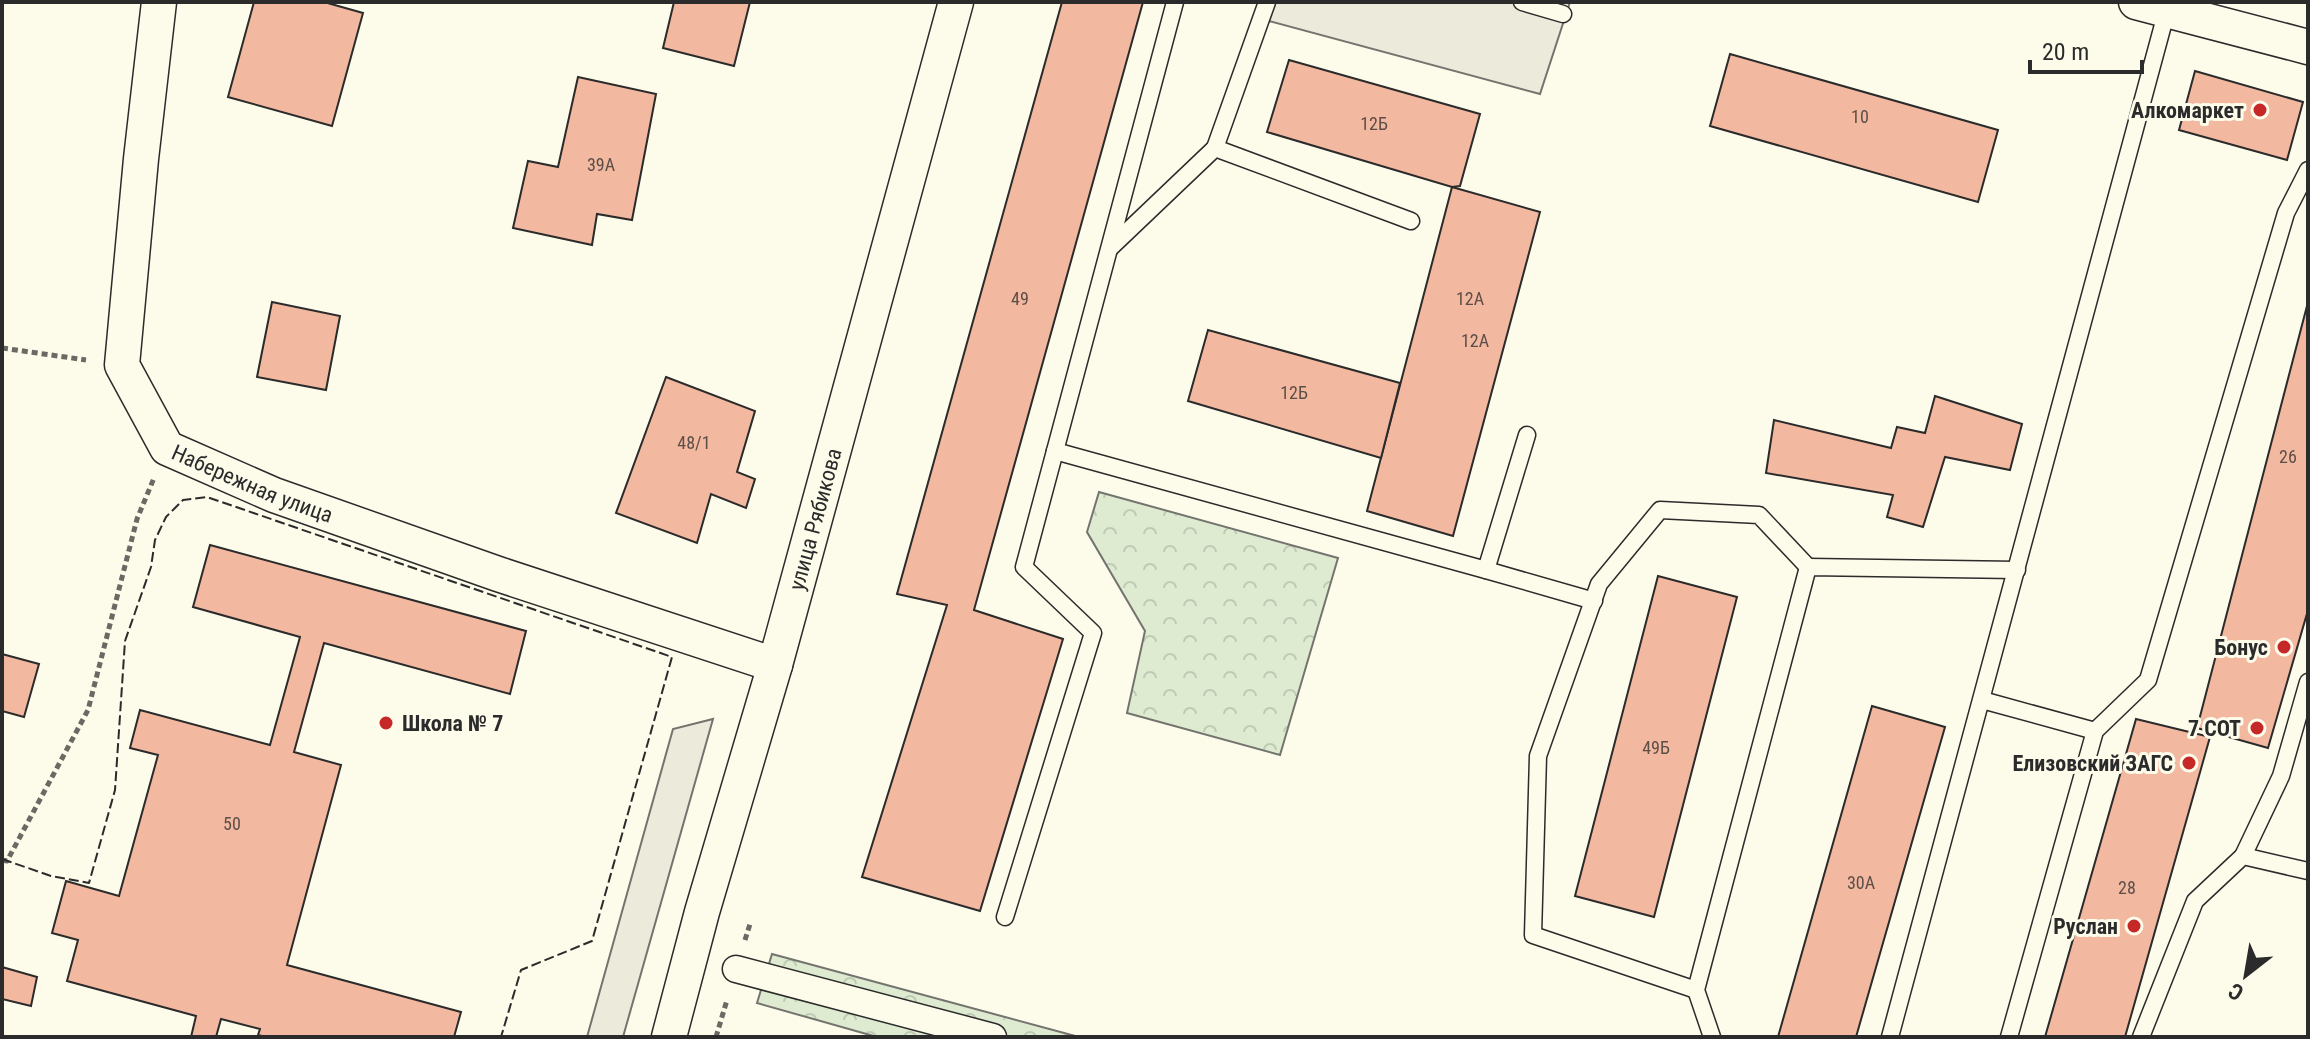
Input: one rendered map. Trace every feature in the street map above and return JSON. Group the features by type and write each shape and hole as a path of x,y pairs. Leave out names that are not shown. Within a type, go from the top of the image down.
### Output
{"street":[{"path":"122,365 159,2"},
{"name":"улица Рябикова","path":"669,1037 702,912 775,665 956,2"},
{"path":"2152,6 2308,47"},
{"name":"Набережная улица","path":"122,365 167,448 274,495 498,574 775,665"},
{"path":"736,969 993,1037"}],"lane":[{"path":"1005,917 1093,633 1024,567 1175,2"},
{"path":"1110,248 1215,148 1267,2"},
{"path":"1522,2 1563,14"},
{"path":"1890,1037 2017,570 2152,6"},
{"path":"1215,148 1411,221"},
{"path":"2009,1037 2095,731 2148,680 2286,213 2308,170"},
{"path":"1486,570 1527,435"},
{"path":"1055,451 1594,601"},
{"path":"1696,990 1533,935 1538,756 1599,584 1660,510 1759,515 1808,567 2017,570"},
{"path":"1712,1037 1696,990 1808,567"},
{"path":"2141,1037 2195,901 2243,856 2281,776 2308,682"},
{"path":"1982,700 2095,731"},
{"path":"2243,856 2308,871"}],"path":[{"path":"2,348 122,365"},
{"path":"2,860 7,861 88,710 137,519 167,448"}],"green space":[{"path":"1099,492 1338,558 1280,755 1127,713 1145,631 1087,532"},
{"path":"772,954 1079,1037 877,1037 757,1003"}],"shaded area":[{"path":"1259,2 1570,2 1540,94 1254,17"},
{"path":"713,719 623,1037 587,1037 673,729"}],"building":[{"path":"254,2 324,2 363,13 332,126 228,97"},
{"path":"674,2 750,2 734,66 663,48"},
{"path":"1062,2 1143,2 974,610 1063,639 980,911 862,877 947,605 897,594"},
{"path":"1730,54 1998,130 1978,202 1710,126"},
{"path":"1289,60 1480,114 1460,186 1452,187 1267,132"},
{"path":"2195,71 2303,102 2287,160 2179,130"},
{"path":"578,77 656,94 632,220 597,214 592,245 513,228 528,161 558,167"},
{"path":"1452,187 1540,212 1453,536 1367,511"},
{"path":"272,302 340,316 326,390 257,377"},
{"path":"2308,302 2308,610 2268,748 2197,728"},
{"path":"1208,330 1400,383 1381,458 1188,401"},
{"path":"666,377 755,411 737,472 755,479 746,508 711,494 697,543 616,513"},
{"path":"1935,396 2022,424 2010,470 1945,457 1923,527 1887,517 1893,495 1766,473 1774,420 1891,448 1897,427 1925,433"},
{"path":"210,545 526,631 510,694 324,643 294,752 341,765 287,965 461,1012 454,1037 266,1037 258,1035 260,1029 221,1019 216,1037 191,1037 196,1016 67,981 78,940 52,933 66,881 119,896 158,755 130,748 140,710 270,745 300,637 193,607"},
{"path":"1658,576 1737,597 1654,917 1575,896"},
{"path":"2,654 39,664 24,717 2,711"},
{"path":"1872,706 1945,727 1856,1037 1778,1037"},
{"path":"2136,719 2210,737 2125,1037 2045,1037"},
{"path":"2,967 37,977 31,1006 2,999"}],"fence":[{"path":"2,859 51,876 89,883 115,790 125,641 151,567 155,540 166,517 183,500 207,497 672,657 592,941 521,970 501,1037"}],"place":[{"name":"Алкомаркет","path":"2260,110"},
{"name":"Бонус","path":"2284,647"},
{"name":"Школа № 7","path":"386,723"},
{"name":"7 СОТ","path":"2257,728"},
{"name":"Елизовский ЗАГС","path":"2189,763"},
{"name":"Руслан","path":"2134,926"}]}
